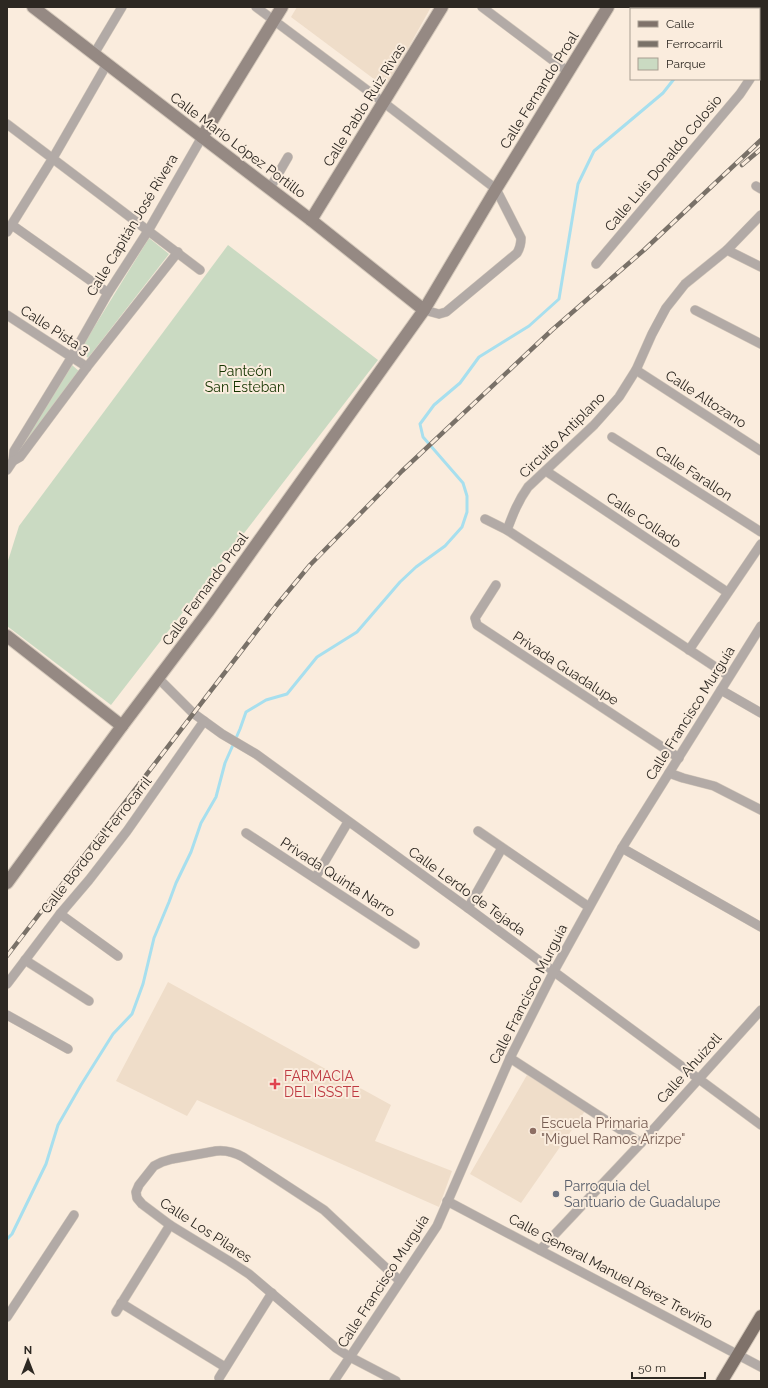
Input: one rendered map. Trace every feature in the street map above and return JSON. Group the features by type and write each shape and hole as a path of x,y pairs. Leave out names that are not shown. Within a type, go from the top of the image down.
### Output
{"main road":[{"path":"722,1381 761,1316"}],"street":[{"name":"Calle Mario López Portillo","path":"33,7 270,188 424,310"},
{"path":"94,54 122,7"},
{"path":"256,7 496,189 521,238 519,249 446,312 440,314 424,310"},
{"name":"Calle Capitán José Rivera","path":"7,470 108,293 148,231 202,137 282,7"},
{"name":"Calle Pablo Ruiz Rivas","path":"311,220 442,7"},
{"path":"482,7 567,71"},
{"name":"Calle Fernando Proal","path":"7,883 208,612 424,310 567,71 608,7"},
{"path":"107,64 10,229 108,293"},
{"name":"Calle Luis Donaldo Colosio","path":"596,264 740,94 749,80"},
{"path":"7,124 200,270"},
{"path":"270,188 288,157"},
{"name":"Circuito Antiplano","path":"507,530 520,497 594,425 619,397 636,370 652,334 666,308 685,284 727,250 761,216"},
{"path":"727,250 761,267"},
{"name":"Calle Capitán José Rivera","path":"16,456 178,252"},
{"path":"695,310 761,344"},
{"name":"Calle Pista 3","path":"7,315 87,367"},
{"name":"Calle Altozano","path":"636,370 761,451"},
{"name":"Calle Farallon","path":"612,437 761,532"},
{"path":"7,444 16,456"},
{"name":"Calle Collado","path":"546,471 727,592"},
{"path":"485,519 507,530 730,676"},
{"path":"689,650 761,544"},
{"name":"Privada Guadalupe","path":"496,585 475,618 477,625 679,758"},
{"name":"Calle Francisco Murguía","path":"334,1381 437,1226 510,1058 554,971 622,848 761,626"},
{"path":"7,636 122,726"},
{"name":"Calle Lerdo de Tejada","path":"158,679 193,713 222,734 256,754 554,971 761,1125"},
{"path":"721,690 761,713"},
{"name":"Calle Bordo del Ferrocarril","path":"7,984 60,914 89,880 127,831 204,721"},
{"path":"669,773 714,786 761,810"},
{"path":"315,878 348,822"},
{"path":"478,831 589,907"},
{"name":"Privada Quinta Narro","path":"246,833 415,944"},
{"path":"468,908 502,848"},
{"path":"622,848 761,927"},
{"path":"60,914 118,956"},
{"path":"25,960 89,1001"},
{"name":"Calle Ahuízotl","path":"540,1250 761,1010"},
{"path":"7,1014 68,1049"},
{"path":"510,1058 641,1142"},
{"name":"Calle Los Pilares","path":"396,1381 336,1348 272,1293 229,1261 170,1226 142,1204 137,1198 136,1192 147,1173 154,1166 162,1162 216,1151 225,1150 234,1152 324,1210 400,1281"},
{"name":"Calle General Manuel Pérez Treviño","path":"447,1201 739,1354 761,1367"},
{"path":"7,1317 74,1215"},
{"path":"116,1312 170,1226"},
{"path":"219,1378 272,1293"},
{"path":"122,1303 225,1368"}],"shaded area":[{"path":"297,7 431,7 386,88 291,17"},
{"path":"168,982 391,1105 375,1141 452,1171 439,1207 197,1100 187,1116 116,1081"},
{"name":"Escuela Primaria \"Miguel Ramos Arizpe\"","path":"527,1075 585,1111 521,1203 470,1174"}],"green space":[{"path":"149,238 169,254 88,358 80,350"},
{"name":"Panteón San Esteban","path":"228,245 378,360 111,705 7,626 7,564 19,526"},
{"path":"72,365 81,373 22,450 20,448"}],"waterway":[{"path":"7,1239 12,1234 46,1164 58,1125 113,1034 132,1014 143,984 154,938 176,883 191,852 201,823 216,797 225,763 246,712 266,700 287,694 317,657 357,632 400,582 416,567 445,546 462,527 467,512 467,496 463,483 423,437 420,424 434,405 460,383 479,357 529,326 559,299 578,184 594,151 663,93 673,80"}],"railway":[{"path":"7,956 276,606 310,565 402,471 552,330 644,250 761,140"},
{"path":"742,165 761,149"}],"place":[{"name":"FARMACIA DEL ISSSTE","path":"275,1084"},
{"name":"Escuela Primaria \"Miguel Ramos Arizpe\"","path":"533,1131"},
{"name":"Parroquia del Santuario de Guadalupe","path":"556,1194"}]}
